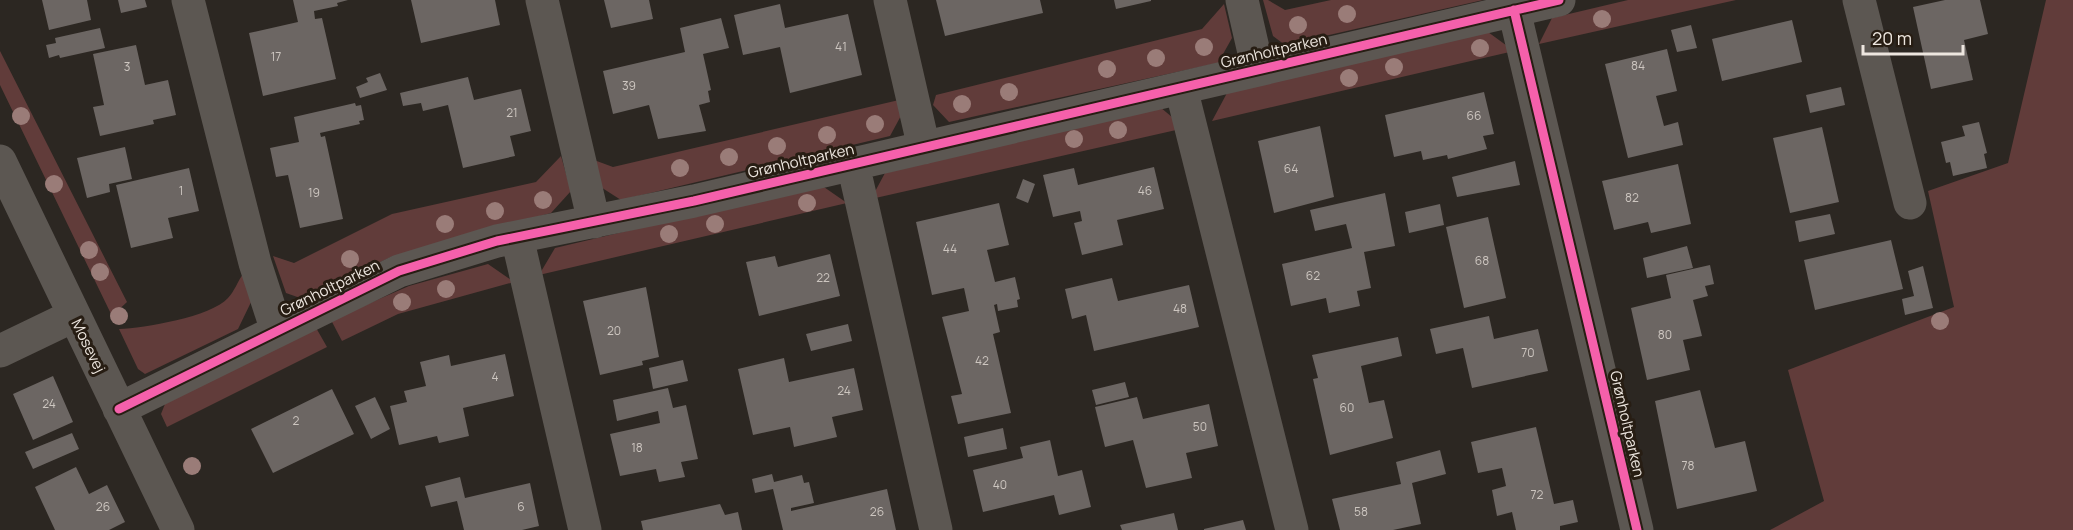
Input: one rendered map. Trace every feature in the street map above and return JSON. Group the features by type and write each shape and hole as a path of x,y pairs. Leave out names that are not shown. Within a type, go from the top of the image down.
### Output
{"street":[{"name":"Grønholtparken","path":"188,0 255,263 277,331"},
{"path":"542,0 594,222"},
{"path":"890,0 924,148"},
{"name":"Grønholtparken","path":"1242,0 1258,70"},
{"name":"Grønholtparken","path":"119,409 399,271 517,237 924,148 1558,0"},
{"path":"1859,0 1910,203"},
{"name":"Grønholtparken","path":"1514,10 1637,530"},
{"path":"1181,88 1292,530"},
{"name":"Mosevej","path":"0,161 178,530"},
{"name":"Grønholtparken","path":"853,164 936,530"},
{"path":"517,237 585,530"},
{"path":"0,351 73,316"}],"shaded area":[{"path":"1263,0 1268,0 1285,10 1331,0 1483,0 1285,45 1273,36"},
{"path":"1628,0 1736,0 1539,44 1552,18"},
{"path":"2046,0 2073,0 2073,530 1770,530 1824,501 1788,370 1954,307 1928,191 2008,163"},
{"path":"1224,4 1232,38 1218,63 949,122 933,105 936,95 1202,29"},
{"path":"1488,32 1514,51 1212,121 1227,93"},
{"path":"0,51 127,302 112,316 0,85"},
{"path":"899,100 903,112 890,136 621,200 596,184 594,160 613,167"},
{"path":"1160,107 1185,128 871,199 885,173"},
{"path":"561,156 571,191 551,213 391,257 303,299 286,293 273,256 294,263 392,214 536,182"},
{"path":"821,185 847,203 539,275 555,248"},
{"path":"488,264 514,282 398,314 342,341 331,320 409,286"},
{"path":"243,274 253,298 238,329 145,374 138,369 119,329 160,324 207,311 228,298"},
{"path":"315,326 327,347 167,427 161,414 165,404"}],"building":[{"path":"42,0 87,0 91,20 49,30"},
{"path":"118,0 145,0 147,7 121,13"},
{"path":"293,0 348,0 337,3 338,6 314,11 315,19 322,18 336,79 263,96 249,33 298,22"},
{"path":"411,0 495,0 500,25 421,43"},
{"path":"604,0 649,0 653,19 611,28"},
{"path":"936,0 1040,0 1043,13 945,36"},
{"path":"1114,0 1151,0 1151,1 1116,9"},
{"path":"1945,0 1980,0 1988,34 1964,40 1973,80 1931,89 1913,7"},
{"path":"780,4 785,28 848,14 862,75 790,93 780,47 743,55 734,15"},
{"path":"721,18 729,48 703,54 711,90 708,91 710,102 699,105 706,131 658,139 649,105 613,114 603,71 685,52 680,28"},
{"path":"1792,20 1802,62 1722,81 1712,39"},
{"path":"1691,25 1697,48 1677,52 1671,30"},
{"path":"100,28 105,48 60,58 59,55 49,58 46,45 56,43 55,38"},
{"path":"136,45 145,85 168,80 176,115 153,120 154,124 100,136 93,107 104,105 93,54"},
{"path":"1667,49 1677,91 1656,96 1664,126 1678,122 1683,145 1628,158 1605,64"},
{"path":"380,73 387,90 360,98 356,87 368,82 366,78"},
{"path":"468,77 474,100 521,89 531,131 510,136 515,156 463,168 448,105 423,111 421,103 403,106 400,93"},
{"path":"1841,87 1845,105 1810,113 1806,95"},
{"path":"1484,92 1494,134 1483,136 1487,149 1448,159 1447,155 1423,160 1421,151 1394,157 1385,115"},
{"path":"355,103 356,106 361,105 364,120 359,121 360,124 320,133 321,137 325,136 343,219 300,228 288,175 276,177 270,148 299,142 294,117"},
{"path":"1979,122 1987,153 1984,154 1987,168 1953,176 1950,162 1946,163 1941,142 1965,136 1962,126"},
{"path":"1320,126 1334,197 1274,213 1258,141"},
{"path":"1822,127 1839,202 1790,213 1773,138"},
{"path":"125,147 132,179 109,184 110,192 87,198 77,158"},
{"path":"1515,161 1520,185 1457,197 1452,177"},
{"path":"1678,164 1691,224 1651,233 1648,222 1614,230 1602,181"},
{"path":"1154,167 1164,209 1117,220 1123,245 1082,255 1074,223 1082,221 1080,211 1053,217 1043,175 1074,168 1078,185"},
{"path":"189,168 199,211 168,218 173,238 131,248 116,185"},
{"path":"1023,179 1035,184 1028,203 1016,198"},
{"path":"1385,193 1395,246 1364,252 1371,288 1357,291 1360,306 1329,313 1326,298 1291,306 1282,264 1352,248 1346,224 1315,231 1310,210"},
{"path":"999,203 1009,245 987,250 995,282 1015,277 1020,299 1017,300 1018,307 998,311 997,304 994,305 1000,332 993,334 1011,413 958,424 951,396 962,394 942,317 969,311 964,288 932,295 916,222"},
{"path":"1440,204 1444,225 1409,233 1405,212"},
{"path":"1830,214 1835,234 1799,242 1795,221"},
{"path":"1488,217 1506,298 1464,308 1446,227"},
{"path":"1891,240 1903,289 1815,310 1804,260"},
{"path":"1687,246 1693,268 1647,278 1643,258"},
{"path":"830,254 840,296 759,316 746,262 775,256 778,267"},
{"path":"1710,265 1714,284 1705,286 1708,296 1693,300 1702,336 1683,340 1690,370 1647,380 1631,308 1671,298 1666,275"},
{"path":"1923,266 1933,308 1905,315 1902,299 1914,296 1908,271"},
{"path":"1112,278 1118,301 1189,285 1199,327 1094,351 1086,315 1072,319 1065,289"},
{"path":"646,287 659,357 642,361 643,365 600,375 583,301"},
{"path":"1489,316 1494,339 1538,329 1548,371 1472,388 1463,348 1436,354 1430,329"},
{"path":"848,324 852,341 811,351 806,334"},
{"path":"1398,337 1402,356 1361,366 1369,403 1384,400 1393,438 1330,455 1313,379 1318,378 1312,355"},
{"path":"505,354 514,396 463,408 469,436 439,443 437,436 399,445 390,406 407,402 404,391 426,386 420,362 449,355 451,366"},
{"path":"784,358 789,382 854,368 863,410 832,417 837,437 794,447 790,427 753,435 738,369"},
{"path":"683,360 688,381 653,389 649,368"},
{"path":"53,376 73,422 33,440 13,394"},
{"path":"1125,382 1129,397 1096,405 1092,390"},
{"path":"668,388 673,408 686,405 698,459 681,462 685,477 659,482 656,469 620,476 610,434 660,423 658,411 617,421 613,400"},
{"path":"332,389 354,434 273,473 251,429"},
{"path":"1700,390 1715,448 1745,441 1757,491 1677,509 1655,401"},
{"path":"375,397 390,429 371,439 355,406"},
{"path":"1137,397 1143,419 1209,404 1218,446 1186,453 1192,478 1146,488 1133,440 1105,447 1095,407"},
{"path":"1536,427 1554,504 1573,500 1578,522 1560,526 1560,530 1516,530 1512,512 1497,516 1492,490 1506,486 1502,468 1478,473 1471,442"},
{"path":"1003,428 1007,449 968,457 964,437"},
{"path":"72,433 79,449 33,469 25,452"},
{"path":"1050,440 1058,476 1082,470 1091,507 1059,515 1054,495 983,512 973,470 1023,458 1020,447"},
{"path":"1440,450 1446,474 1412,483 1421,524 1393,530 1340,530 1332,499 1401,484 1396,462"},
{"path":"76,467 89,494 107,485 125,522 109,530 55,530 35,487"},
{"path":"772,474 774,482 802,475 804,483 809,482 814,503 791,508 791,511 887,489 896,530 783,530 773,489 755,493 752,479"},
{"path":"460,477 465,498 530,483 539,526 522,530 464,530 457,501 431,507 425,486"},
{"path":"720,504 725,515 738,512 742,530 643,530 641,521"},
{"path":"1174,513 1178,530 1122,530 1120,525"},
{"path":"1243,520 1246,530 1204,530 1204,529"}],"cycle path":[{"path":"119,409 399,271 497,241 694,201 1559,0"},
{"path":"1514,10 1637,530"}]}
